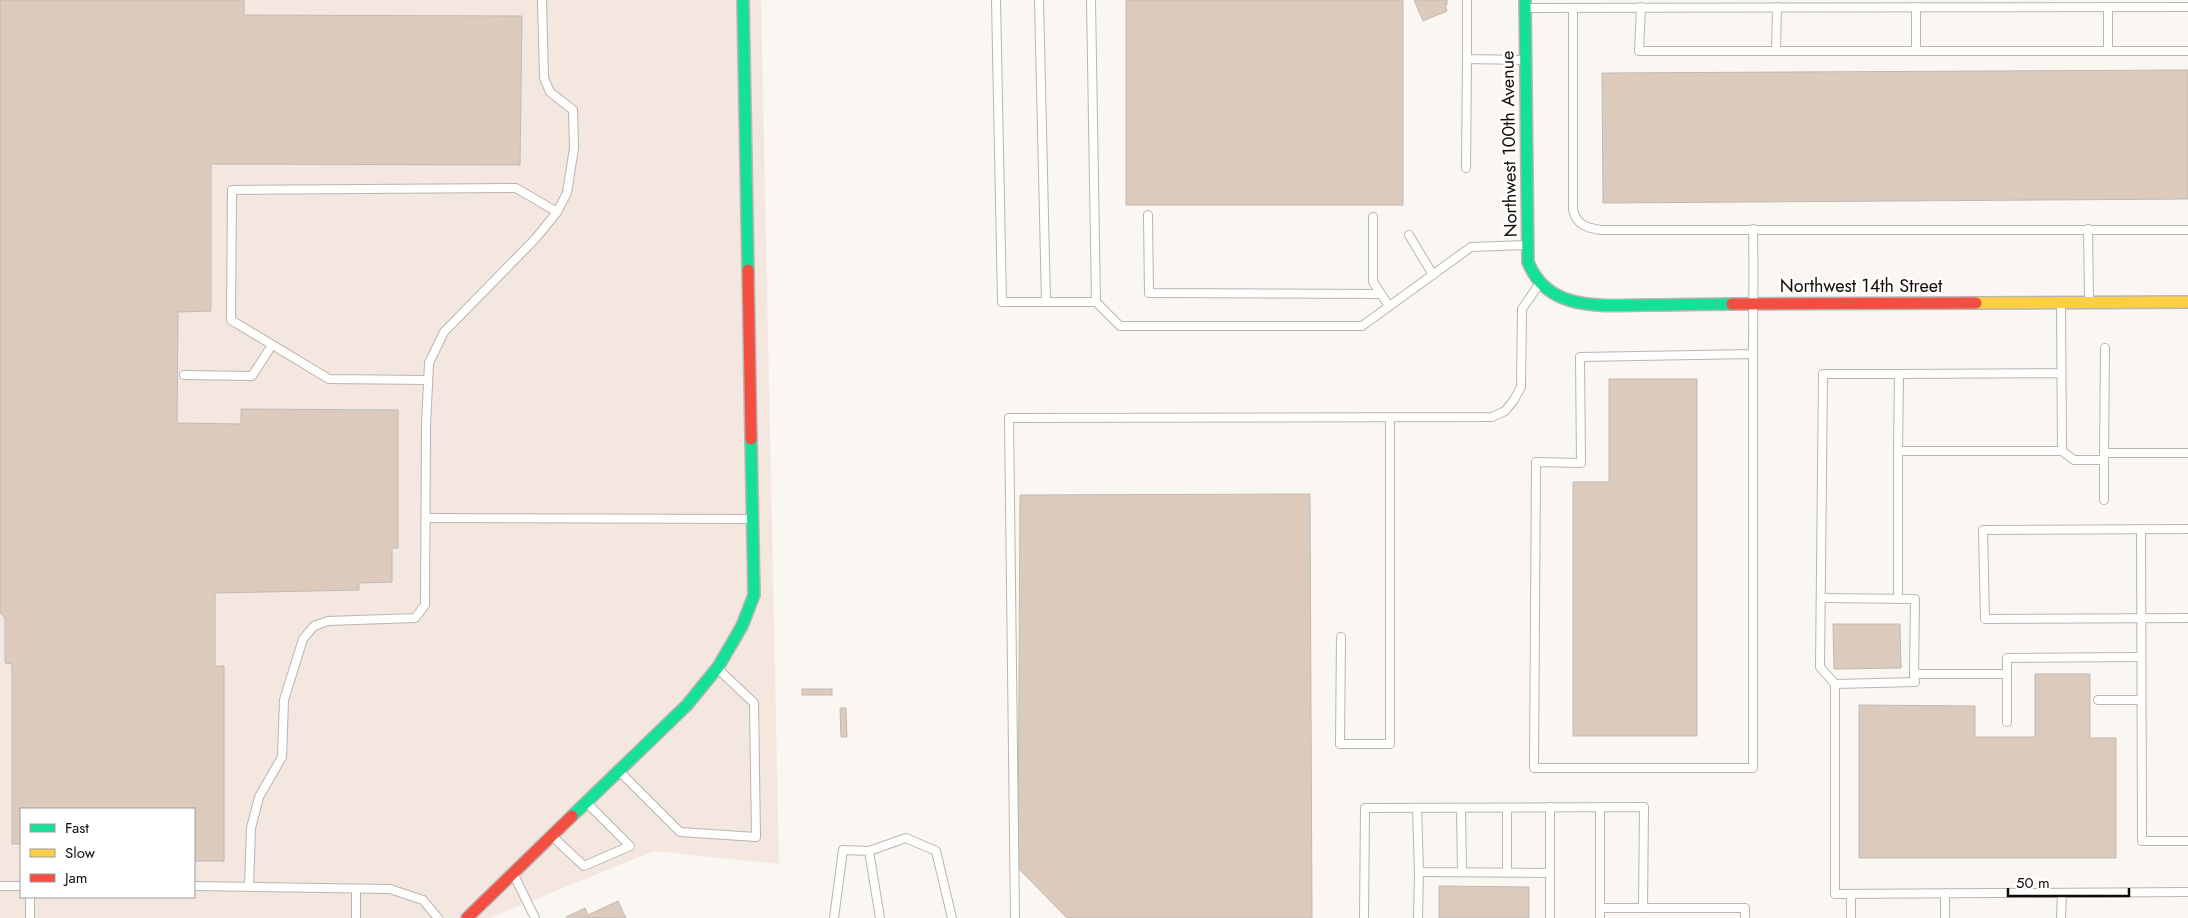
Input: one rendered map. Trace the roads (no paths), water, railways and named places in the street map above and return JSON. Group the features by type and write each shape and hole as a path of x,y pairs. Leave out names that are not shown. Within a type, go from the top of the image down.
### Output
{"street":[{"path":"467,918 687,705 718,669 747,617 754,595 743,0"},
{"name":"Northwest 100th Avenue","path":"1525,4 1528,262 1532,275 1540,284"},
{"name":"Northwest 14th Street","path":"1540,284 1562,299 1585,305 2188,302"}],"lane":[{"path":"250,886 252,828 260,797 282,757 284,700 303,639 314,626 328,621 415,618 425,605 427,380 430,362 444,332 536,238 557,212 567,193 574,148 573,110 550,92 544,78 542,0"},
{"path":"996,0 1002,302 1096,302"},
{"path":"1039,0 1046,302"},
{"path":"1091,0 1096,302 1120,326 1362,326 1472,247 1528,245"},
{"path":"1466,168 1467,0"},
{"path":"1525,4 1574,8 2188,7"},
{"path":"1640,7 1639,51 2188,51"},
{"path":"1776,51 1777,7"},
{"path":"1916,7 1916,51"},
{"path":"2108,7 2108,51"},
{"path":"1574,8 1573,209 1579,223 1587,228 1601,230 2188,230"},
{"path":"1467,59 1526,60"},
{"path":"427,380 329,379 230,320 232,190 516,188 557,212"},
{"path":"1148,215 1149,292 1381,294"},
{"path":"1373,217 1373,282 1389,306"},
{"path":"2088,229 2089,302"},
{"path":"1753,230 1753,304 1753,354 1753,768 1534,768 1536,462 1580,463 1580,357 1753,354"},
{"path":"1409,235 1433,274"},
{"path":"1015,918 1009,418 1492,417 1504,410 1514,400 1520,387 1522,309 1540,284"},
{"path":"2061,303 2062,451"},
{"path":"184,375 252,376 272,345"},
{"path":"2104,500 2105,348"},
{"path":"2061,373 1823,374 1820,667 1835,684 1835,894 2188,892"},
{"path":"1898,599 1899,374"},
{"path":"1341,637 1340,744 1390,744 1390,418"},
{"path":"1898,451 2062,451 2074,460 2188,453"},
{"path":"426,518 752,519"},
{"path":"2141,529 2142,841 2188,841"},
{"path":"2188,529 1983,530 1985,619 2188,618"},
{"path":"1821,598 1915,599 1915,682 1835,684"},
{"path":"2007,722 2007,658 2142,657"},
{"path":"619,771 680,832 756,837 754,703 718,669"},
{"path":"1914,674 2007,674"},
{"path":"2098,700 2142,700"},
{"path":"552,836 584,866 630,846 586,802"},
{"path":"1550,807 1550,918"},
{"path":"1600,807 1600,918"},
{"path":"1364,918 1365,808 1644,807 1643,908"},
{"path":"1417,808 1418,918"},
{"path":"1461,808 1462,872"},
{"path":"1507,808 1507,872"},
{"path":"834,918 844,850 869,851 906,838 936,851 952,918"},
{"path":"869,851 880,918"},
{"path":"1418,872 1550,873"},
{"path":"513,873 535,918"},
{"path":"0,886 20,886"},
{"path":"195,886 390,889 423,900 438,918"},
{"path":"356,888 356,918"},
{"path":"1945,893 1945,918"},
{"path":"2062,893 2062,918"},
{"path":"1851,894 1851,918"},
{"path":"30,898 30,918"},
{"path":"1600,908 1745,908 1745,918"}]}
